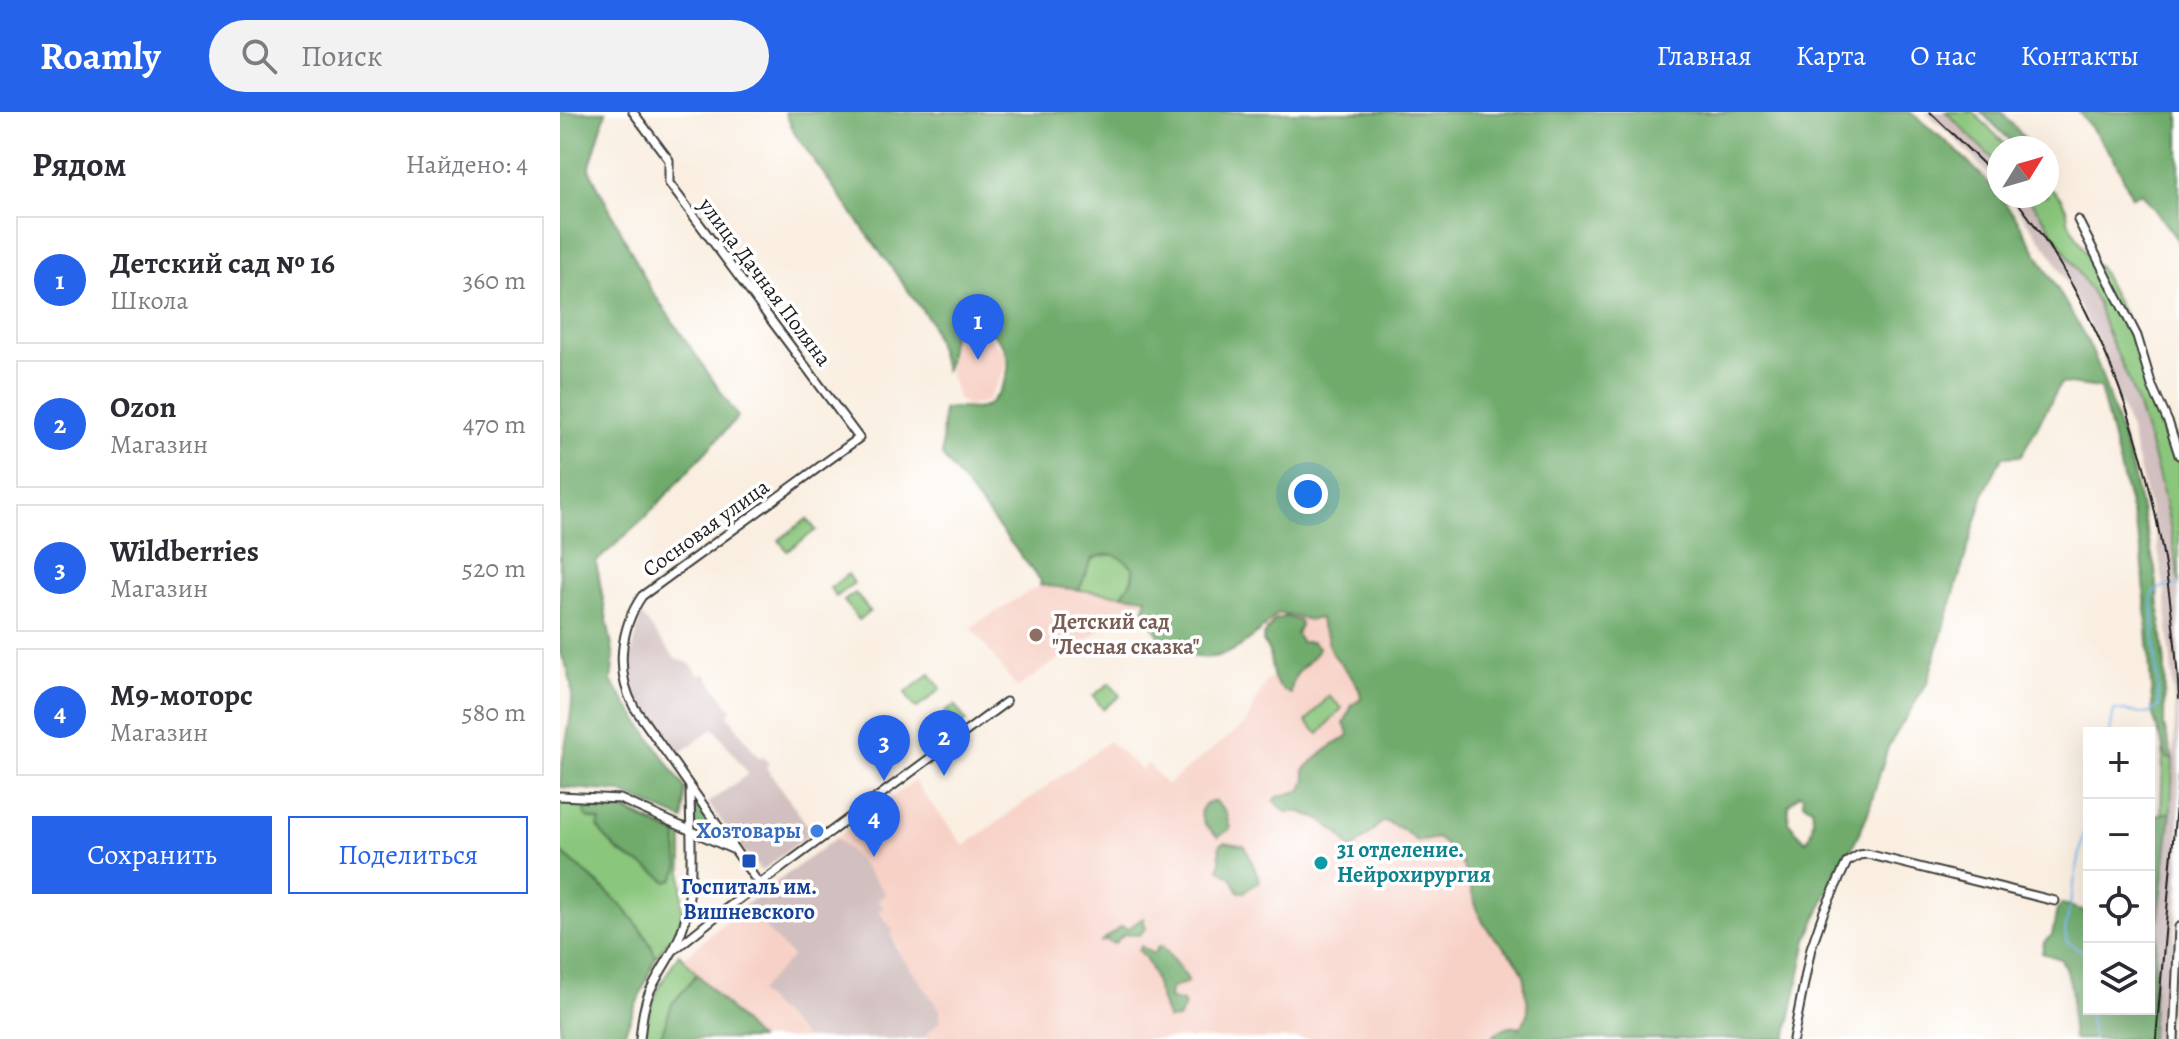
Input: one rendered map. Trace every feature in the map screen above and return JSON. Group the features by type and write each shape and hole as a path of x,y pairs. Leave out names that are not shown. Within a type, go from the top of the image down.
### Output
{"street":[{"name":"улица Дачная Поляна","path":"633,112 669,160 669,183 859,438 828,461"},
{"path":"2078,220 2137,336 2152,386 2179,455"},
{"name":"Сосновая улица","path":"759,884 626,694 623,644 632,613 642,596 828,461"},
{"path":"674,950 1006,702"},
{"path":"640,1039 643,1010 649,993 674,950 685,922 689,898 690,788"},
{"path":"560,796 620,799 734,850"},
{"path":"1793,1039 1805,971 1817,928 1842,868 1854,857 1867,854 2055,901"},
{"path":"2174,1039 2179,927"}],"shaded area":[{"path":"1925,112 1946,112 1975,140 1987,152 1987,172"},
{"path":"2017,208 2036,208 2098,303 2099,314 2139,409 2175,548 2179,583 2179,884 2166,1039 2151,1039 2152,1015 2155,1015 2156,942 2171,812 2175,714 2166,600 2156,536 2130,430 2095,336 2052,255"},
{"path":"955,327 978,327 1004,352 1005,369 987,401 967,406 958,398 949,372"},
{"path":"1318,584 1631,1039 922,1039 940,1021 940,1009 899,953 891,933 894,931 878,911 878,901 836,838 914,781 964,846 1109,741 1141,770 1149,764 1166,785 1245,724 1266,681 1289,663 1263,630 1278,613"},
{"name":"Детский сад \"Лесная сказка\"","path":"1040,585 1147,598 1017,688 971,627"},
{"path":"641,615 675,658 691,664 700,676 705,673 732,710 729,717 759,758 763,756 769,764 766,767 812,832 763,870 745,854 708,803 748,774 714,728 676,756 636,699 630,661"},
{"path":"836,838 884,891 885,895 878,901 883,908 879,912 894,931 891,933 899,953 940,1009 940,1021 922,1039 806,1039 758,992 792,957 744,906"},
{"path":"744,906 792,958 758,992 806,1039 660,1039 672,1004 697,974 683,958"}],"green space":[{"path":"560,112 606,112 589,169 650,288 738,417 645,518 596,562 614,657 611,681 685,788 684,820 620,792 560,787 572,703 568,670 560,653"},
{"path":"785,112 1910,112 1954,148 1987,181 1987,208 2008,208 2017,219 2087,340 2099,367 2131,466 2155,568 2165,665 2164,726 2173,760 2167,758 2153,715 2142,553 2100,388 2061,383 2021,456 2002,457 1985,491 1927,683 1888,747 1867,816 1853,846 1840,863 1807,940 1786,1039 1491,1039 1504,1028 1519,1028 1525,1020 1528,1008 1524,976 1517,962 1483,922 1463,867 1449,848 1437,838 1418,842 1402,829 1384,821 1351,850 1338,833 1321,820 1301,812 1286,812 1274,801 1277,797 1302,790 1306,779 1304,770 1346,738 1349,734 1344,724 1352,705 1361,699 1353,679 1330,649 1320,618 1310,620 1278,613 1243,645 1216,657 1202,658 1186,655 1163,640 1143,612 1147,598 1122,595 1133,578 1133,567 1118,557 1104,555 1092,559 1079,590 1040,585 1041,581 942,456 943,410 980,408 991,402 1002,388 1007,373 1008,360 1004,348 986,330 954,323 945,370 930,321 795,134","holes":["1800,794 1803,803 1813,812 1812,830 1806,841 1788,822 1789,804"]},
{"path":"1946,112 1973,112 1997,136 1987,136 1987,153"},
{"path":"1981,112 2002,112 2023,136 2006,136"},
{"path":"2079,112 2179,112 2179,242 2142,193 2132,197 2114,158"},
{"path":"2059,196 2067,210 2068,221 2092,263 2099,266 2136,339 2153,405 2166,423 2179,463 2179,583 2154,457 2130,384 2098,303 2036,208 2059,208"},
{"path":"807,519 816,530 787,551 779,540"},
{"path":"1106,553 1119,555 1133,567 1127,589 1122,595 1079,590 1091,559"},
{"path":"848,574 854,583 836,597 830,588"},
{"path":"855,593 870,611 859,620 844,601"},
{"path":"1286,617 1300,621 1296,634 1301,642 1312,642 1319,648 1297,673 1291,694 1276,682 1263,640 1276,619"},
{"path":"930,674 941,689 917,708 905,693"},
{"path":"1110,683 1120,696 1103,709 1093,696"},
{"path":"1329,696 1342,708 1319,734 1306,722"},
{"path":"955,705 966,721 955,729 944,713"},
{"path":"2163,750 2167,758 2173,760 2171,812 2161,814"},
{"path":"693,796 724,840 695,827"},
{"path":"1215,801 1226,813 1230,829 1218,837 1204,824 1200,812 1205,804"},
{"path":"560,802 617,805 678,834 682,840 682,916 675,932 656,957 639,926 627,912 560,851","holes":["594,818 647,823 676,835 679,868 667,882 614,847 600,821"]},
{"path":"613,808 676,835 679,868 673,880 667,882 616,849 600,832 600,821 585,815 585,810"},
{"path":"2171,812 2155,961 2155,871 2155,815"},
{"path":"1220,844 1245,846 1260,881 1244,892 1239,892 1231,877 1219,869"},
{"path":"560,851 627,912 639,926 656,957 622,1039 560,1039"},
{"path":"2062,904 2083,910 2083,1015 2152,1015 2151,1039 2073,1039 2070,981 2061,959 2042,953 2044,942 2052,935 2057,909"},
{"path":"1143,918 1146,928 1139,935 1124,934 1114,944 1105,940 1100,942 1122,926 1127,929"},
{"path":"1141,946 1153,954 1159,946 1163,947 1187,978 1188,982 1170,989 1169,999 1183,1002 1185,1006 1178,1019 1168,1019 1152,972 1138,950"},
{"path":"679,954 697,974 672,1004 660,1039 645,1039 656,994"},
{"path":"697,974 758,1039 660,1039 672,1004"}],"waterway":[{"path":"2111,727 2114,710 2148,714 2159,706 2152,598 2154,592 2163,587 2179,585"},
{"path":"2083,838 2065,930 2067,942 2083,951"},
{"path":"2090,1015 2093,1039"}],"railway":[{"path":"1930,112 1987,167"},
{"path":"2021,208 2052,252 2085,310 2113,371 2135,434 2165,564 2179,698"},
{"path":"2156,1039 2179,770"}],"place":[{"name":"Детский сад № 16","path":"978,360"},
{"name":"Детский сад \"Лесная сказка\"","path":"1036,635"},
{"name":"Ozon","path":"944,776"},
{"name":"Wildberries","path":"884,781"},
{"name":"Хозтовары","path":"817,831"},
{"name":"М9-моторс","path":"874,857"},
{"name":"Госпиталь им. Вишневского","path":"749,861"},
{"name":"31 отделение. Нейрохирургия","path":"1321,863"}]}
